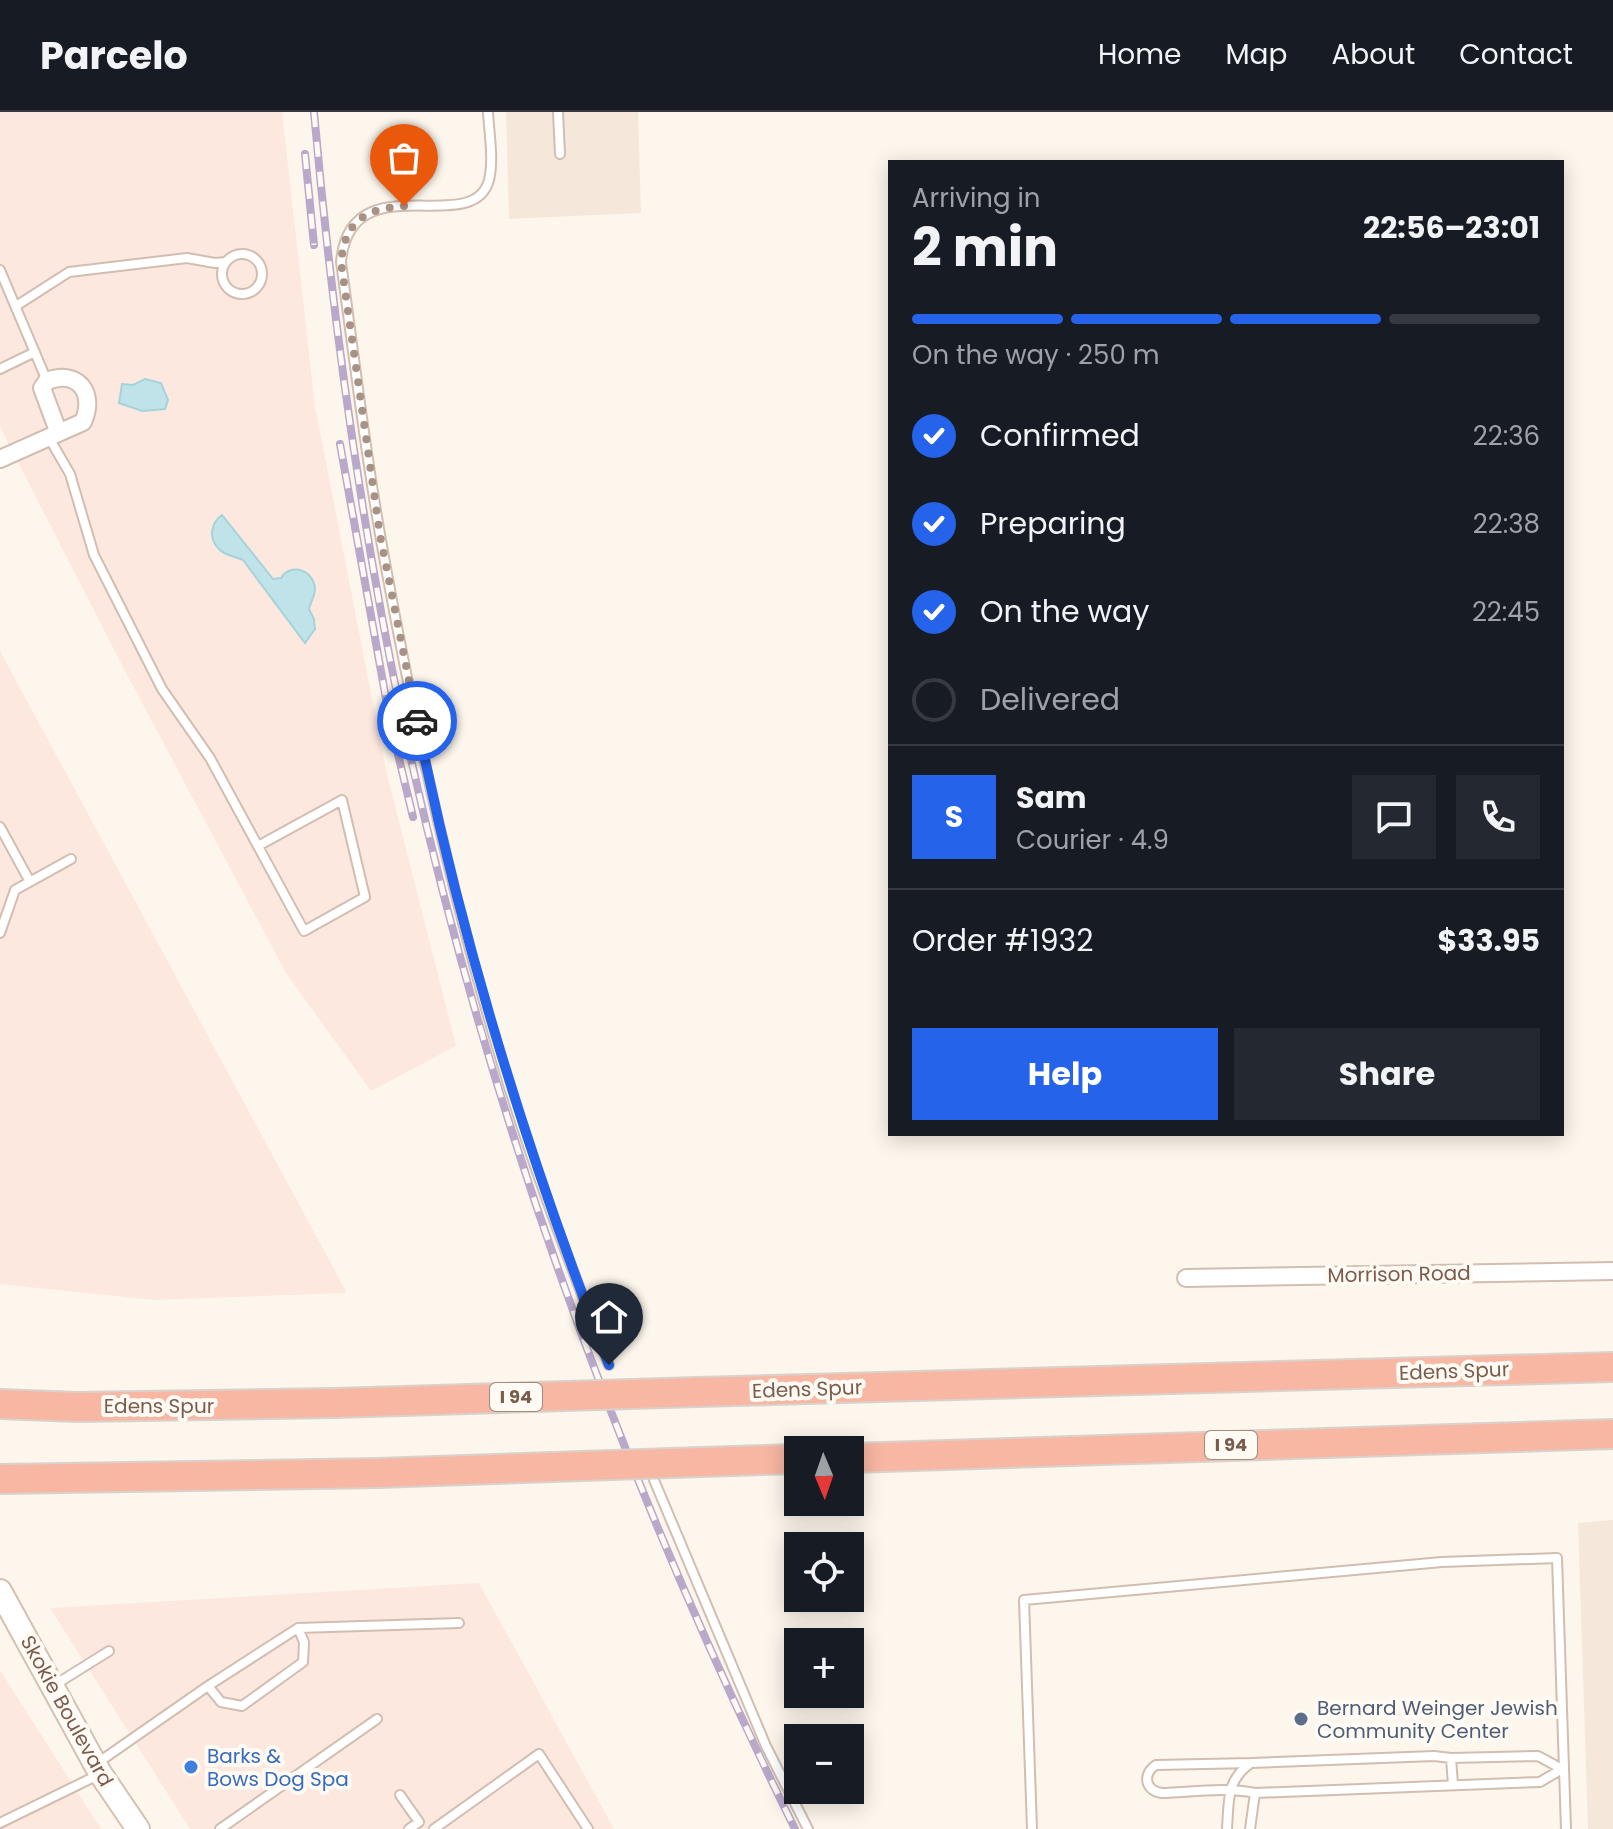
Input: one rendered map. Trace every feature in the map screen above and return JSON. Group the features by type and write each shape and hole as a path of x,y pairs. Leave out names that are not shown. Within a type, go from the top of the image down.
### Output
{"highway":[{"name":"Edens Spur","path":"0,1404 198,1406 335,1403 1613,1367"},
{"name":"I 94","path":"864,1458 1613,1434"},
{"path":"0,1479 377,1473 784,1459"}],"main road":[{"name":"Skokie Boulevard","path":"0,1591 98,1769 138,1829"}],"street":[{"path":"0,459 83,422 89,408 88,393 80,384 65,378 47,381 42,388 53,433"},
{"name":"Morrison Road","path":"1186,1278 1613,1271"}],"lane":[{"path":"488,112 489,182 477,199 465,204 423,204 368,213 346,234 341,262 384,558 441,830 506,1075 549,1206 609,1365"},
{"path":"558,112 560,154"},
{"path":"16,306 69,272 187,258 226,262 231,257 244,254 256,260 262,272 255,290 242,295 230,291 221,274 226,262"},
{"path":"0,270 47,381"},
{"path":"0,369 35,352"},
{"path":"53,433 70,474 94,555 162,689 210,758 304,931 365,897 342,800 258,846"},
{"path":"0,827 29,880"},
{"path":"0,933 15,890 71,859"},
{"path":"654,1480 766,1746 808,1829"},
{"path":"1032,1829 1024,1600 1442,1562 1557,1558 1566,1829"},
{"path":"0,1823 98,1769 208,1686 298,1628 459,1623"},
{"path":"208,1686 221,1702 242,1706 303,1662 304,1642 298,1628"},
{"path":"52,1687 109,1651"},
{"path":"220,1829 377,1719"},
{"path":"434,1829 539,1754 588,1829"},
{"path":"1434,1756 1538,1756 1562,1769 1540,1782 1255,1793 1157,1793 1147,1783 1147,1774 1156,1765 1434,1756"},
{"path":"1451,1758 1453,1785"},
{"path":"1227,1829 1229,1791 1237,1773 1251,1763"},
{"path":"1250,1829 1255,1793"},
{"path":"400,1795 419,1822 409,1829"}],"shaded area":[{"path":"0,112 282,112 315,406 386,770 456,1046 371,1091 286,973 124,669 0,427"},
{"path":"506,112 638,112 641,213 509,219"},
{"path":"0,651 347,1293 153,1300 0,1284"},
{"path":"1613,1520 1613,1829 1588,1829 1578,1523"},
{"path":"479,1583 614,1829 190,1829 50,1608"},
{"path":"0,1670 101,1829 0,1829"}],"water":[{"path":"145,379 161,383 168,400 165,409 142,411 119,403 122,384 133,385"},
{"path":"222,515 273,579 296,569 311,577 315,589 309,609 315,629 305,643 243,560 224,553 216,545 212,531"}],"railway":[{"path":"314,112 329,265 373,568 402,718 435,862 474,1004 564,1286 616,1424 672,1561 795,1829"},
{"path":"305,154 314,245"},
{"path":"340,444 390,721 413,817"}],"way so far":[{"path":"404,206 368,213 356,222 346,234 341,262 380,535 417,721"}],"place":[{"name":"Bernard Weinger Jewish Community Center","path":"1301,1719"},
{"name":"Barks & Bows Dog Spa","path":"191,1767"}],"route":[{"path":"417,721 466,933 506,1075 549,1206 609,1365"}]}
